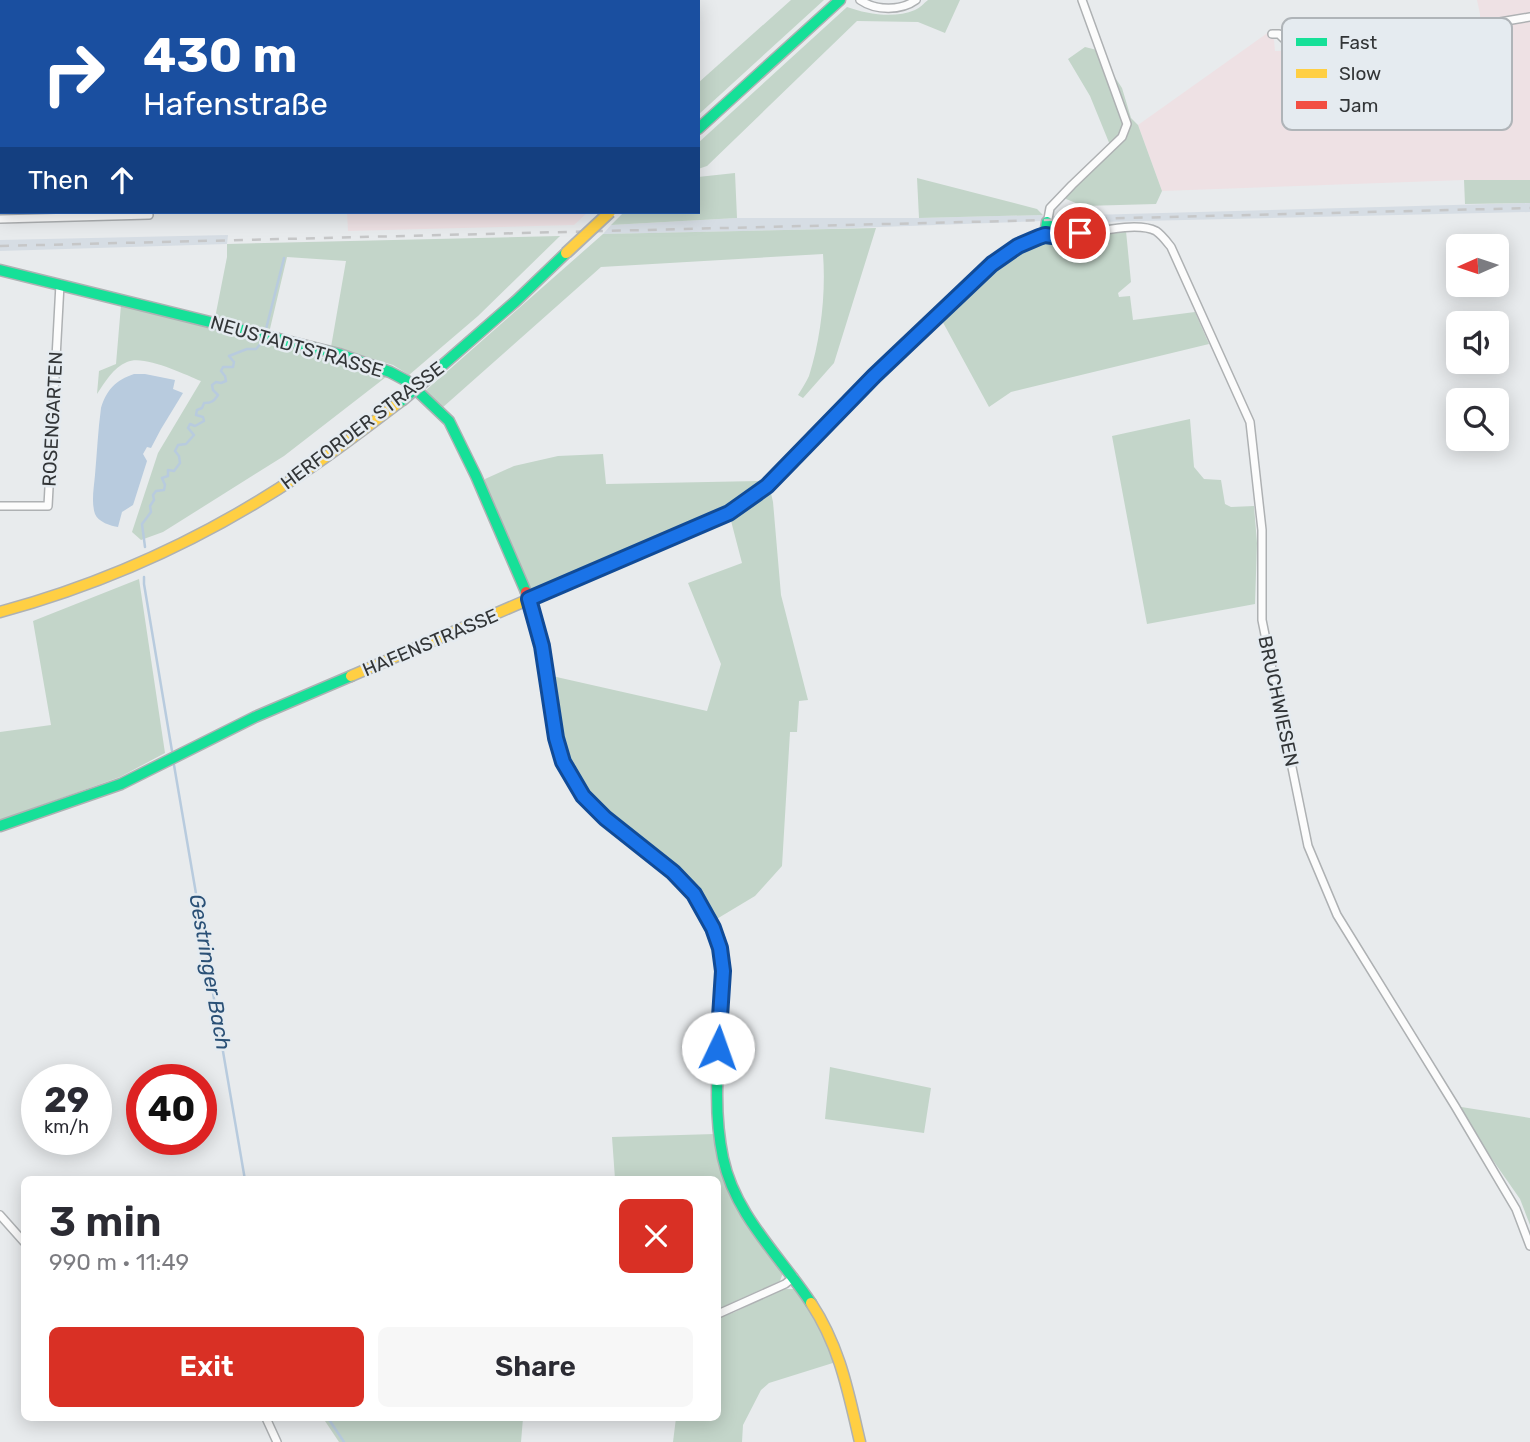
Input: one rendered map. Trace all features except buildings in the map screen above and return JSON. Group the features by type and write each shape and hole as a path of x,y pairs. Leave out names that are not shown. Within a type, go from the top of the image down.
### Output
{"street":[{"path":"700,127 840,0"},
{"path":"860,0 878,8 893,8 912,4 916,0"},
{"path":"1045,235 1050,208 1122,137 1127,124 1082,0"},
{"path":"1512,20 1530,17"},
{"path":"1272,34 1282,37"},
{"name":"HERFORDER STRASSE","path":"0,612 122,572 215,527 272,493 334,452 401,401 516,300 608,214"},
{"path":"0,219 149,215"},
{"name":"BRUCHWIESEN","path":"1045,235 1060,237 1099,230 1147,229 1156,231 1171,247 1250,422 1262,530 1262,620 1308,846 1337,915 1516,1209 1530,1246"},
{"name":"HAFENSTRASSE","path":"0,826 121,784 256,718 729,513 767,486 874,376 992,264 1018,246 1045,235"},
{"name":"NEUSTADTSTRASSE","path":"0,270 339,354 390,372 407,382 449,421 476,475 529,599 542,646 556,738 563,762 583,796 605,818 673,872 694,894 713,928 720,948 723,971 716,1099 723,1159 733,1188 754,1227 821,1318 842,1366 860,1442"},
{"name":"ROSENGARTEN","path":"0,506 48,506 60,284"},
{"path":"0,1215 21,1239"},
{"path":"721,1313 794,1278"},
{"path":"266,1421 277,1442"}],"shaded area":[{"path":"1477,0 1530,0 1530,180 1162,191 1138,125 1273,29 1275,51 1282,51 1282,130 1512,130 1512,18 1480,18"},
{"path":"1530,203 1530,212 1054,223 1053,216"},
{"path":"347,214 586,214 574,225 348,231"},
{"path":"1043,215 1043,221 603,234 611,225 737,218"},
{"path":"228,235 227,244 0,251 0,240"}],"green space":[{"path":"791,0 824,0 700,113 700,81"},
{"path":"928,0 960,0 945,33 918,22 857,21 707,166 700,168 700,141 847,7 890,15 917,9"},
{"path":"1085,47 1097,50 1122,88 1131,118 1138,125 1162,191 1156,204 1083,206 1066,199 1062,190 1110,145 1090,96 1068,59"},
{"path":"735,173 737,218 611,225 622,214 700,214 700,177"},
{"path":"917,178 1037,209 1043,215 919,218"},
{"path":"1464,180 1530,180 1530,203 1465,204"},
{"path":"876,228 834,363 803,398 798,395 809,376 822,315 823,254 601,267 442,408 425,391 603,234"},
{"path":"1126,231 1131,282 1118,293 1119,297 1130,296 1133,320 1195,312 1209,344 1011,392 989,407 940,317 996,265 1021,248 1035,242"},
{"path":"560,236 478,316 409,375 393,365 331,347 346,261 287,257 269,333 215,318 227,244"},
{"path":"121,305 254,338 386,377 284,456 163,532 141,540 132,532 158,453 201,381 164,366 134,360 118,368 97,394 99,371 116,364"},
{"path":"1190,419 1194,467 1204,479 1221,480 1225,504 1231,507 1254,506 1257,543 1255,604 1147,624 1112,436"},
{"path":"603,454 606,484 759,481 727,508 530,596 486,492 485,479 514,466 558,456"},
{"path":"770,489 781,595 808,700 799,701 797,732 790,732 782,866 755,896 715,920 679,871 599,804 575,776 561,742 552,676 707,711 721,664 688,583 742,563 730,517"},
{"path":"139,579 165,753 120,777 0,820 0,732 51,725 33,621"},
{"path":"830,1067 931,1088 924,1133 825,1119"},
{"path":"1455,1106 1530,1118 1530,1225 1520,1199"},
{"path":"715,1134 719,1165 743,1218 784,1270 780,1281 721,1308 721,1176 615,1176 612,1137"},
{"path":"782,1289 797,1289 818,1321 836,1362 769,1383 761,1390 743,1425 742,1442 673,1442 676,1421 721,1421 721,1317"},
{"path":"325,1421 523,1421 521,1442 339,1442"}],"water":[{"path":"134,374 175,380 173,389 183,393 151,448 147,447 143,454 147,461 133,505 122,512 118,527 102,521 94,509 99,425 101,408 109,390 117,382"}],"waterway":[{"name":"Gestringer Bach","path":"266,329 284,258"},
{"name":"Gestringer Bach","path":"145,547 142,524 151,512 153,495 156,491 164,490 162,478 168,476 168,470 174,471 180,463 175,451 178,445 186,444 194,435 188,428 190,424 195,426 204,421 203,417 196,415 197,410 218,395 212,385 226,381 221,371 223,367 233,367 234,362 229,356 247,349 256,349 262,342"},
{"name":"Gestringer Bach","path":"144,577 172,751"},
{"name":"Gestringer Bach","path":"174,765 244,1176"},
{"name":"Gestringer Bach","path":"330,1421 344,1442"}],"railway":[{"path":"0,246 1530,208"}],"traffic: fast":[{"path":"700,127 840,0"},
{"path":"782,471 874,376 992,264 1018,246 1045,235 1047,222"},
{"path":"429,377 566,253"},
{"path":"0,270 339,354 407,381 449,421 526,592"},
{"path":"401,401 429,377"},
{"path":"0,826 121,784 255,717 351,676"},
{"path":"704,913 716,937 722,963 717,1105 723,1158 737,1198 748,1217 811,1303"}],"traffic: slow":[{"path":"566,253 608,214"},
{"path":"0,612 118,572 194,537 266,497 401,401"},
{"path":"351,676 729,513 767,486 782,471"},
{"path":"811,1303 836,1353 860,1442"}],"traffic: jam":[{"path":"526,592 542,646 556,738 563,762 583,796 605,818 673,872 693,894 704,913"}],"route":[{"path":"718,1048 723,971 720,948 713,928 694,894 673,872 605,818 583,796 563,762 556,738 542,646 529,599 729,513 767,486 874,376 992,264 1018,246 1039,237 1080,233"}]}
